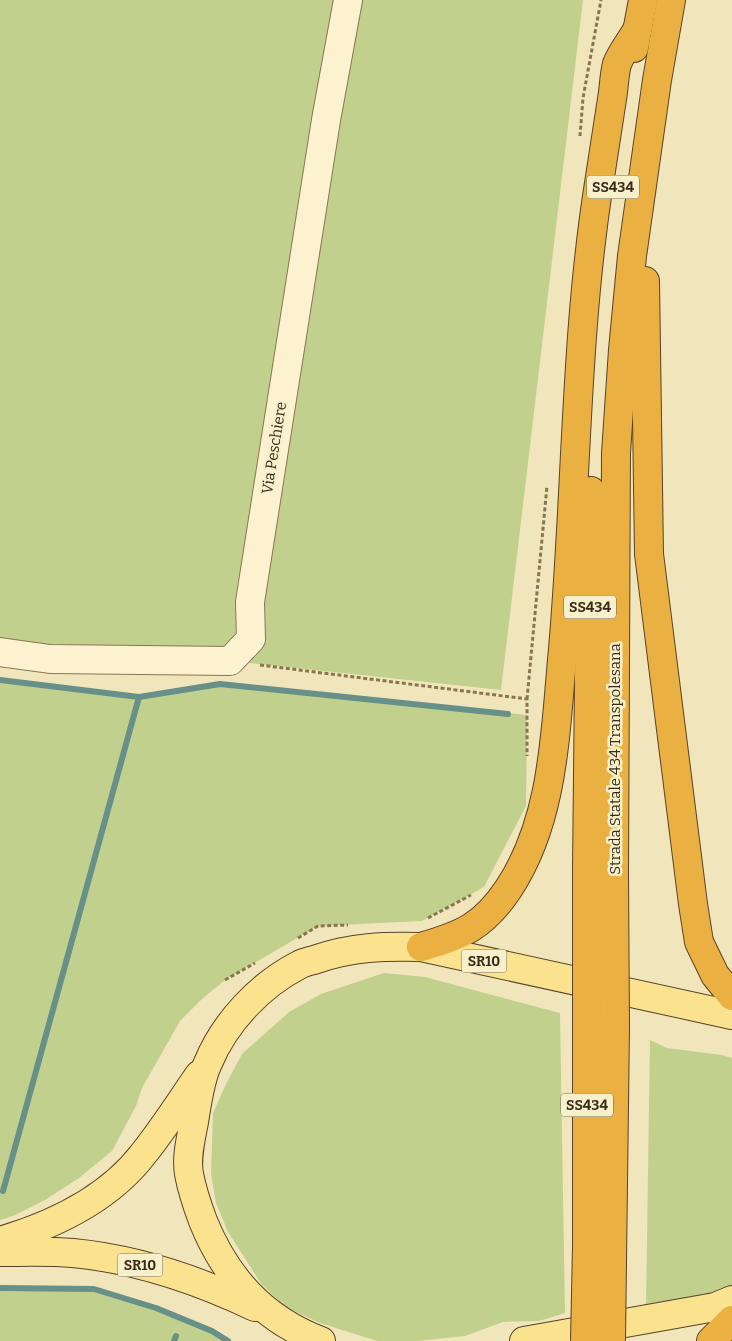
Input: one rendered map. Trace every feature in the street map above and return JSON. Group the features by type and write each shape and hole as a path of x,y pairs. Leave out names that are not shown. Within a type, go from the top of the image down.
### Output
{"highway":[{"name":"SS434","path":"637,30 643,0"},
{"name":"Strada Statale 434 Transpolesana","path":"611,1341 615,1027 616,453 632,256 657,80 671,0"},
{"name":"Strada Statale 434 Transpolesana","path":"585,1341 591,499 608,230 637,30"},
{"path":"422,934 452,938 476,925 496,905 509,888 526,858 542,812 552,769 568,601 581,340 594,213 618,64 637,30"},
{"path":"643,180 649,554 692,904 699,942 715,975 732,996"},
{"path":"711,1341 732,1320"}],"main road":[{"name":"SR10","path":"0,1241 59,1220 94,1199 115,1183 143,1154 207,1063 224,1034 248,1003 268,986 299,965 337,952 382,946 422,934 732,1015"},
{"name":"SR10","path":"207,1063 190,1145 189,1172 194,1197 212,1242 225,1265 243,1289 272,1316"},
{"name":"SR10","path":"0,1252 72,1253 131,1263 218,1290 272,1316 291,1328 321,1341"},
{"path":"524,1341 715,1307 732,1300"}],"street":[{"name":"Via Peschiere","path":"230,661 251,639 250,602 323,139 348,0"},
{"path":"0,652 50,659 230,661"}],"path":[{"path":"230,661 527,699 526,761"},
{"path":"422,934 476,892"},
{"path":"293,941 318,926 356,924"},
{"path":"225,980 259,960"}],"green space":[{"path":"0,0 583,0 501,690 230,661 0,652"},
{"path":"0,680 139,697 220,684 527,715 526,806 484,887 422,921 318,926 225,980 180,1021 142,1088 136,1106 112,1151 79,1178 45,1200 13,1216 0,1220"},
{"path":"384,973 425,977 560,1013 565,1313 539,1321 503,1322 465,1336 418,1341 377,1341 320,1323 287,1308 262,1285 228,1232 216,1203 211,1174 213,1113 242,1054 289,1012 321,994"},
{"path":"650,1040 667,1048 732,1058 732,1285 710,1295 646,1304"},
{"path":"0,1288 94,1289 156,1308 212,1331 228,1341 0,1341"}],"waterway":[{"path":"0,680 139,697 220,684 508,714"},
{"path":"3,1191 139,697"},
{"path":"0,1288 94,1289 156,1308 212,1331 228,1341"},
{"path":"174,1341 176,1336"}]}
